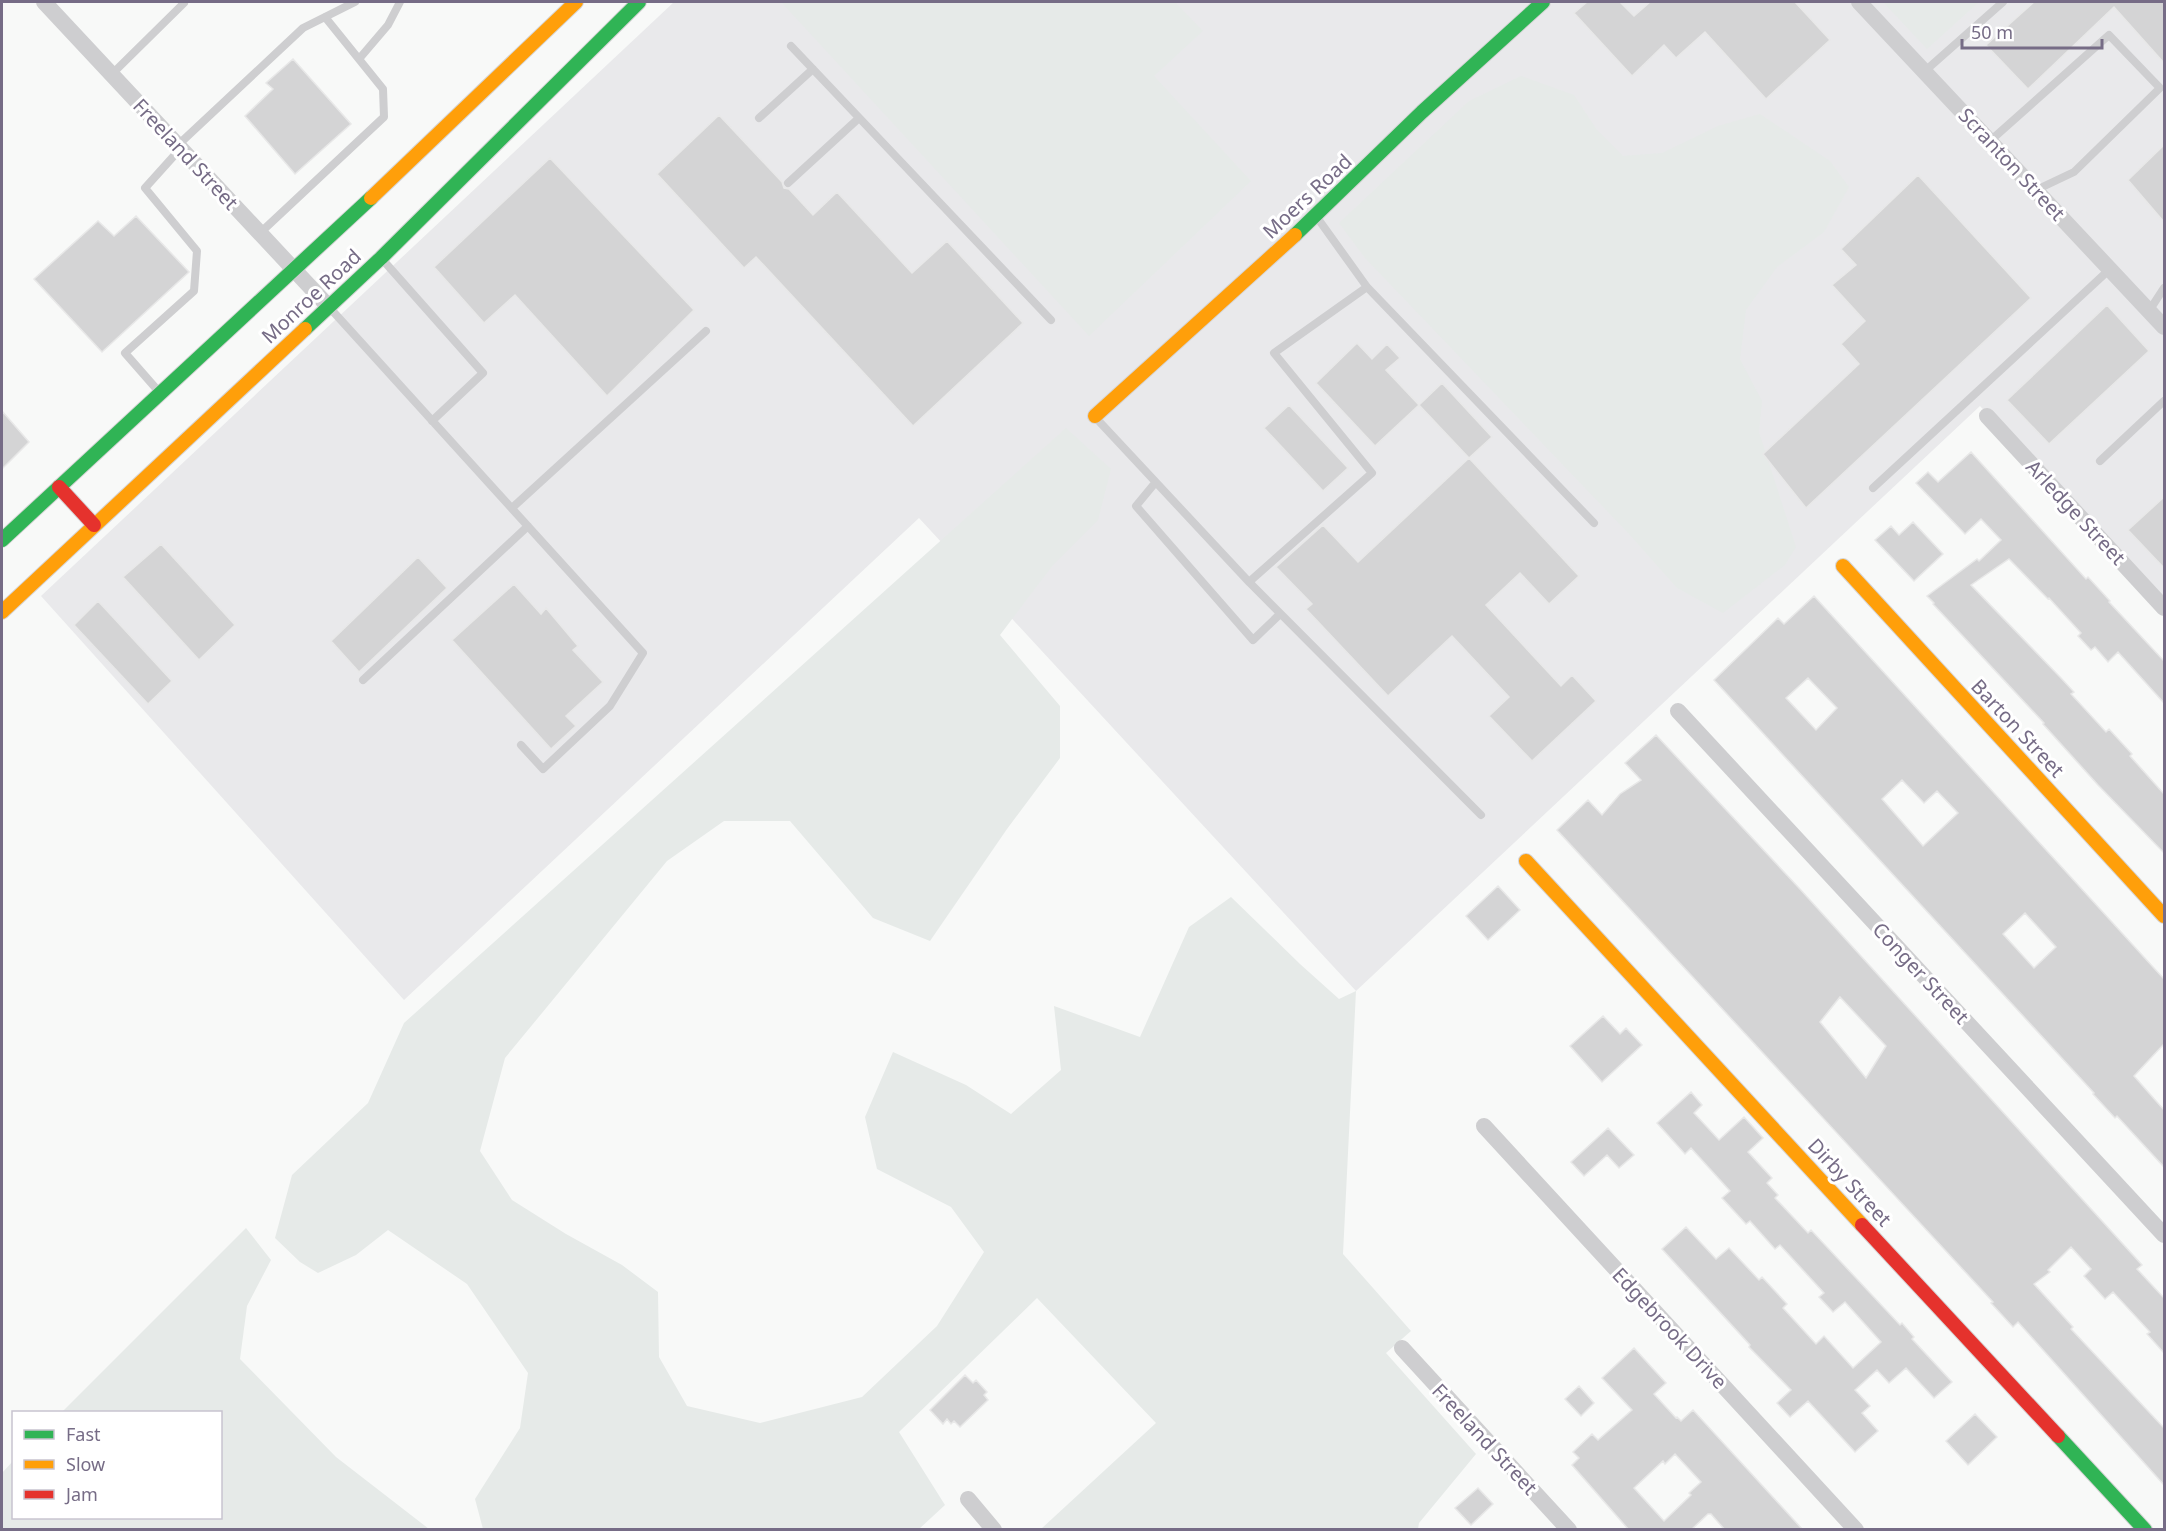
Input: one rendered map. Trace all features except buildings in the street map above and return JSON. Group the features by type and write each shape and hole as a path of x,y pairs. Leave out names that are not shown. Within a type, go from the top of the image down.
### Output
{"street":[{"name":"Freeland Street","path":"44,2 328,306"},
{"name":"Monroe Road","path":"2,540 295,270 576,2"},
{"name":"Monroe Road","path":"2,612 381,258 639,2"},
{"name":"Moers Road","path":"1095,416 1316,216 1422,112 1543,2"},
{"name":"Scranton Street","path":"1859,2 2164,327"},
{"name":"Arledge Street","path":"1987,416 2164,608"},
{"path":"59,487 94,525"},
{"name":"Barton Street","path":"1843,566 2164,916"},
{"name":"Conger Street","path":"1678,711 2164,1235"},
{"name":"Dirby Street","path":"1526,861 2145,1530"},
{"name":"Edgebrook Drive","path":"1484,1126 1856,1530"},
{"name":"Freeland Street","path":"1402,1348 1569,1530"},
{"path":"968,1499 994,1530"}],"lane":[{"path":"112,74 184,3 182,2"},
{"path":"161,394 125,352 194,291 197,251 145,189 179,146 303,28 355,2"},
{"path":"359,59 388,24 400,2"},
{"path":"1925,71 2004,2"},
{"path":"260,233 384,117 383,89 325,17"},
{"path":"1990,141 2109,35 2160,88 2074,172 2036,190"},
{"path":"791,46 1051,320"},
{"path":"759,118 813,69"},
{"path":"788,183 859,118"},
{"path":"1316,216 1367,287 1594,523"},
{"path":"381,258 483,373 432,421"},
{"path":"1873,488 2110,269"},
{"path":"1249,582 1372,473 1274,353 1367,287"},
{"path":"2149,311 2164,288"},
{"path":"328,306 643,653 610,706 543,769 521,745"},
{"path":"512,508 706,331"},
{"path":"2100,461 2164,401"},
{"path":"1095,416 1249,582 1481,815"},
{"path":"1155,483 1136,506 1254,640 1280,614"},
{"path":"363,680 528,526"}],"shaded area":[{"path":"674,2 2164,2 2164,603 1980,406 1356,991 919,518 404,1000 41,596"},
{"path":"781,2 1175,2 1203,31 1154,76 1251,181 1089,336"},
{"path":"1883,2 1979,2 1927,49"},
{"path":"1521,76 1574,95 1597,130 1623,156 1662,153 1718,126 1760,114 1830,161 1849,187 1824,232 1777,267 1746,310 1740,359 1762,401 1759,432 1796,547 1785,565 1723,613 1677,588 1629,534 1365,258 1339,223 1469,101"},
{"path":"1066,428 1111,469 1098,520 1053,565 1000,635 1060,706 1060,758 1007,829 930,941 873,918 790,821 724,821 667,861 505,1058 480,1151 512,1200 566,1234 622,1265 658,1292 659,1357 687,1406 760,1423 862,1397 937,1326 984,1252 951,1207 877,1169 865,1117 893,1052 966,1085 1011,1114 1061,1070 1054,1006 1140,1037 1189,927 1231,897 1339,999 1356,991 1343,1254 1411,1331 1386,1353 1476,1454 1419,1523 1418,1529 1041,1529 1156,1423 1037,1298 899,1432 945,1505 919,1529 483,1529 475,1499 520,1428 528,1373 467,1284 388,1230 356,1255 318,1273 300,1262 275,1238 292,1175 368,1103 404,1023"},
{"path":"246,1228 271,1260 247,1306 240,1359 336,1457 429,1529 2,1529 2,1473 12,1462 12,1519 222,1519 222,1411 63,1411"}],"traffic: fast":[{"path":"305,329 381,258 639,2"},
{"path":"1295,235 1422,112 1543,2"},
{"path":"2,540 371,198"},
{"path":"2058,1436 2145,1530"}],"traffic: slow":[{"path":"371,198 576,2"},
{"path":"1095,416 1295,235"},
{"path":"2,612 305,329"},
{"path":"1843,566 2164,916"},
{"path":"1526,861 1862,1225"}],"traffic: jam":[{"path":"59,487 94,525"},
{"path":"1862,1225 2058,1436"}]}
